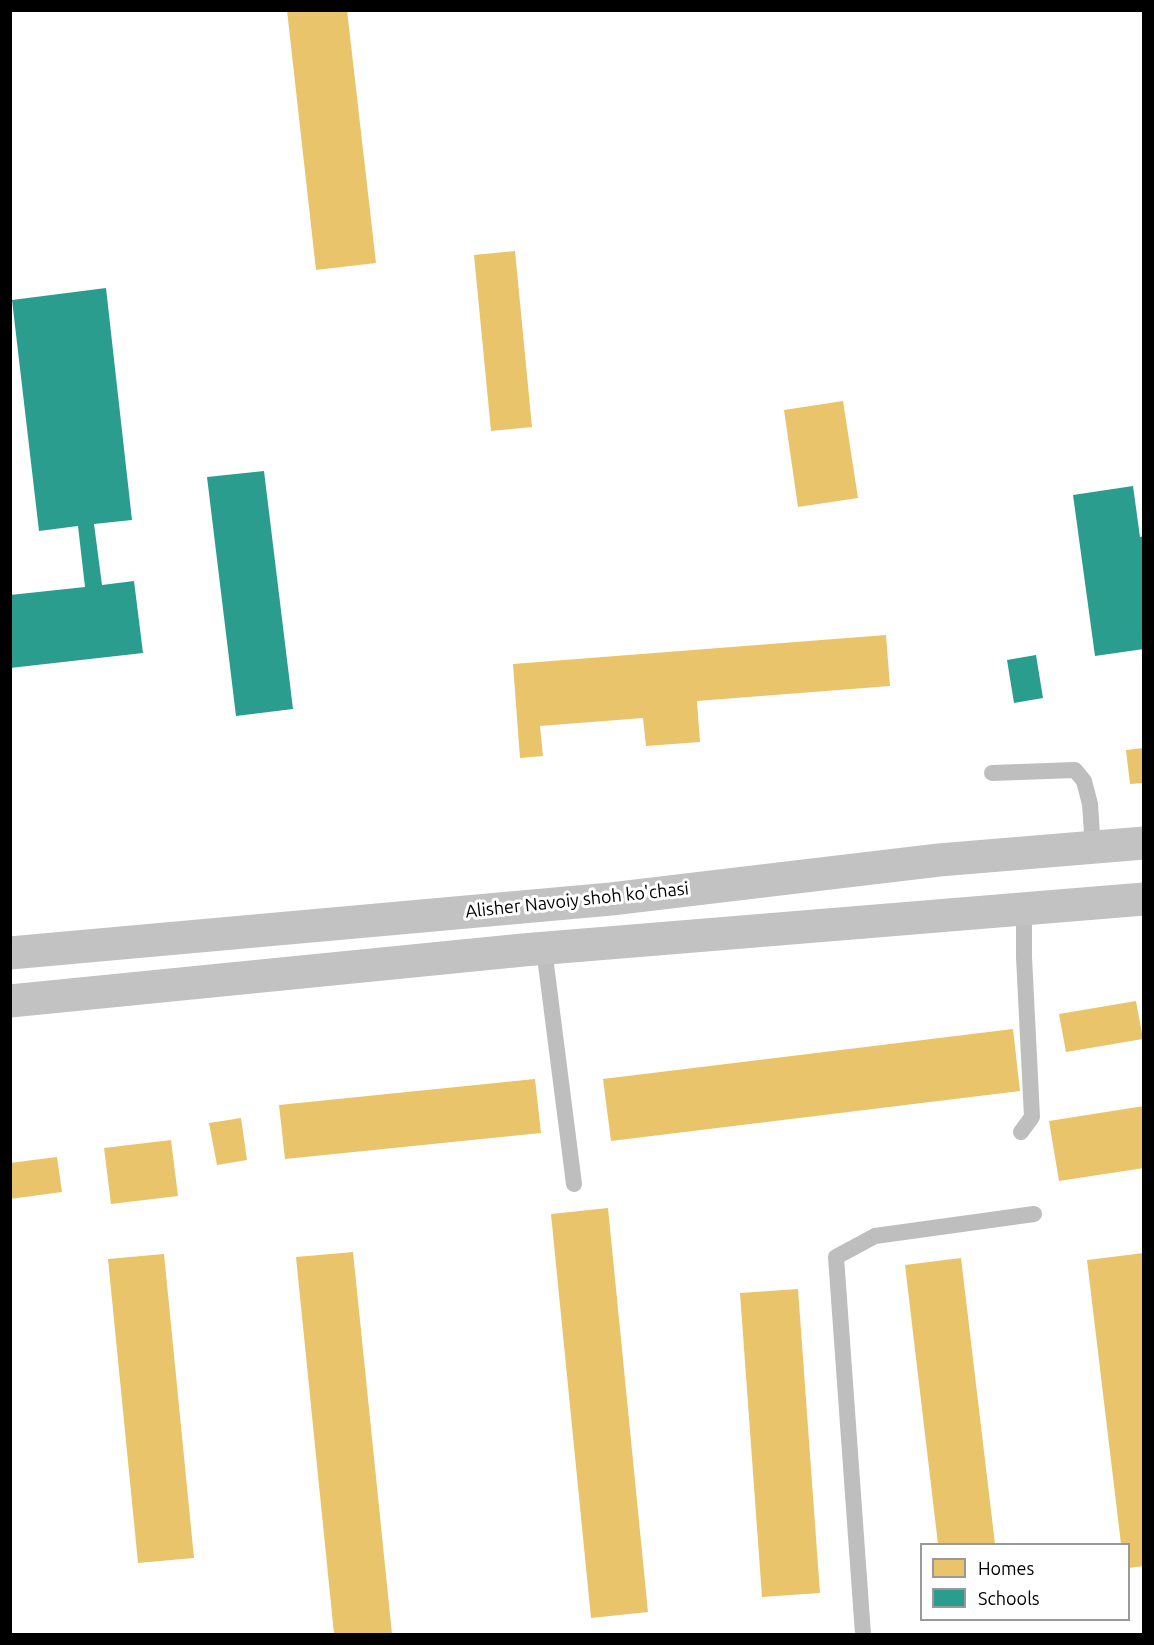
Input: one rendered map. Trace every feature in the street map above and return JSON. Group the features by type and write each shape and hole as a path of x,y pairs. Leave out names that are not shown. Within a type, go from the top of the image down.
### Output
{"main road":[{"name":"Alisher Navoiy shoh ko'chasi","path":"10,953 611,899 939,861 1143,843"},
{"path":"611,899 617,942"},
{"path":"10,1001 617,942 1143,899"}],"lane":[{"path":"992,773 1075,770 1084,781 1090,804 1093,848"},
{"path":"1021,1132 1032,1117 1024,957 1024,909"},
{"path":"544,949 574,1184"},
{"path":"863,1635 836,1257 874,1236 1034,1214"}],"building: Homes":[{"path":"287,10 347,10 376,263 316,270"},
{"path":"515,251 532,427 491,431 474,255"},
{"path":"843,401 858,498 798,507 784,410"},
{"path":"886,635 890,686 697,701 700,742 646,746 643,718 540,726 543,756 520,758 513,664"},
{"path":"1144,748 1144,783 1130,784 1126,750"},
{"path":"1136,1001 1143,1039 1066,1052 1059,1014"},
{"path":"1013,1029 1020,1091 611,1141 603,1079"},
{"path":"535,1079 541,1133 285,1159 279,1105"},
{"path":"1144,1106 1144,1168 1059,1181 1049,1121"},
{"path":"241,1118 247,1160 217,1165 209,1123"},
{"path":"171,1140 178,1196 111,1204 104,1148"},
{"path":"57,1157 62,1192 10,1199 10,1163"},
{"path":"608,1208 648,1612 591,1618 551,1214"},
{"path":"353,1252 392,1634 334,1634 296,1257"},
{"path":"1144,1253 1144,1566 1130,1568 1130,1543 1121,1543 1087,1260"},
{"path":"164,1254 194,1558 138,1563 108,1259"},
{"path":"961,1258 995,1543 938,1543 905,1265"},
{"path":"798,1289 820,1593 762,1597 740,1293"}],"building: Schools":[{"path":"106,288 132,520 94,524 102,585 134,581 143,653 10,668 10,595 85,587 78,526 39,531 12,300"},
{"path":"264,471 293,709 236,716 207,477"},
{"path":"1133,486 1140,537 1144,536 1144,649 1095,656 1073,495"},
{"path":"1036,655 1043,698 1014,703 1007,660"}]}
